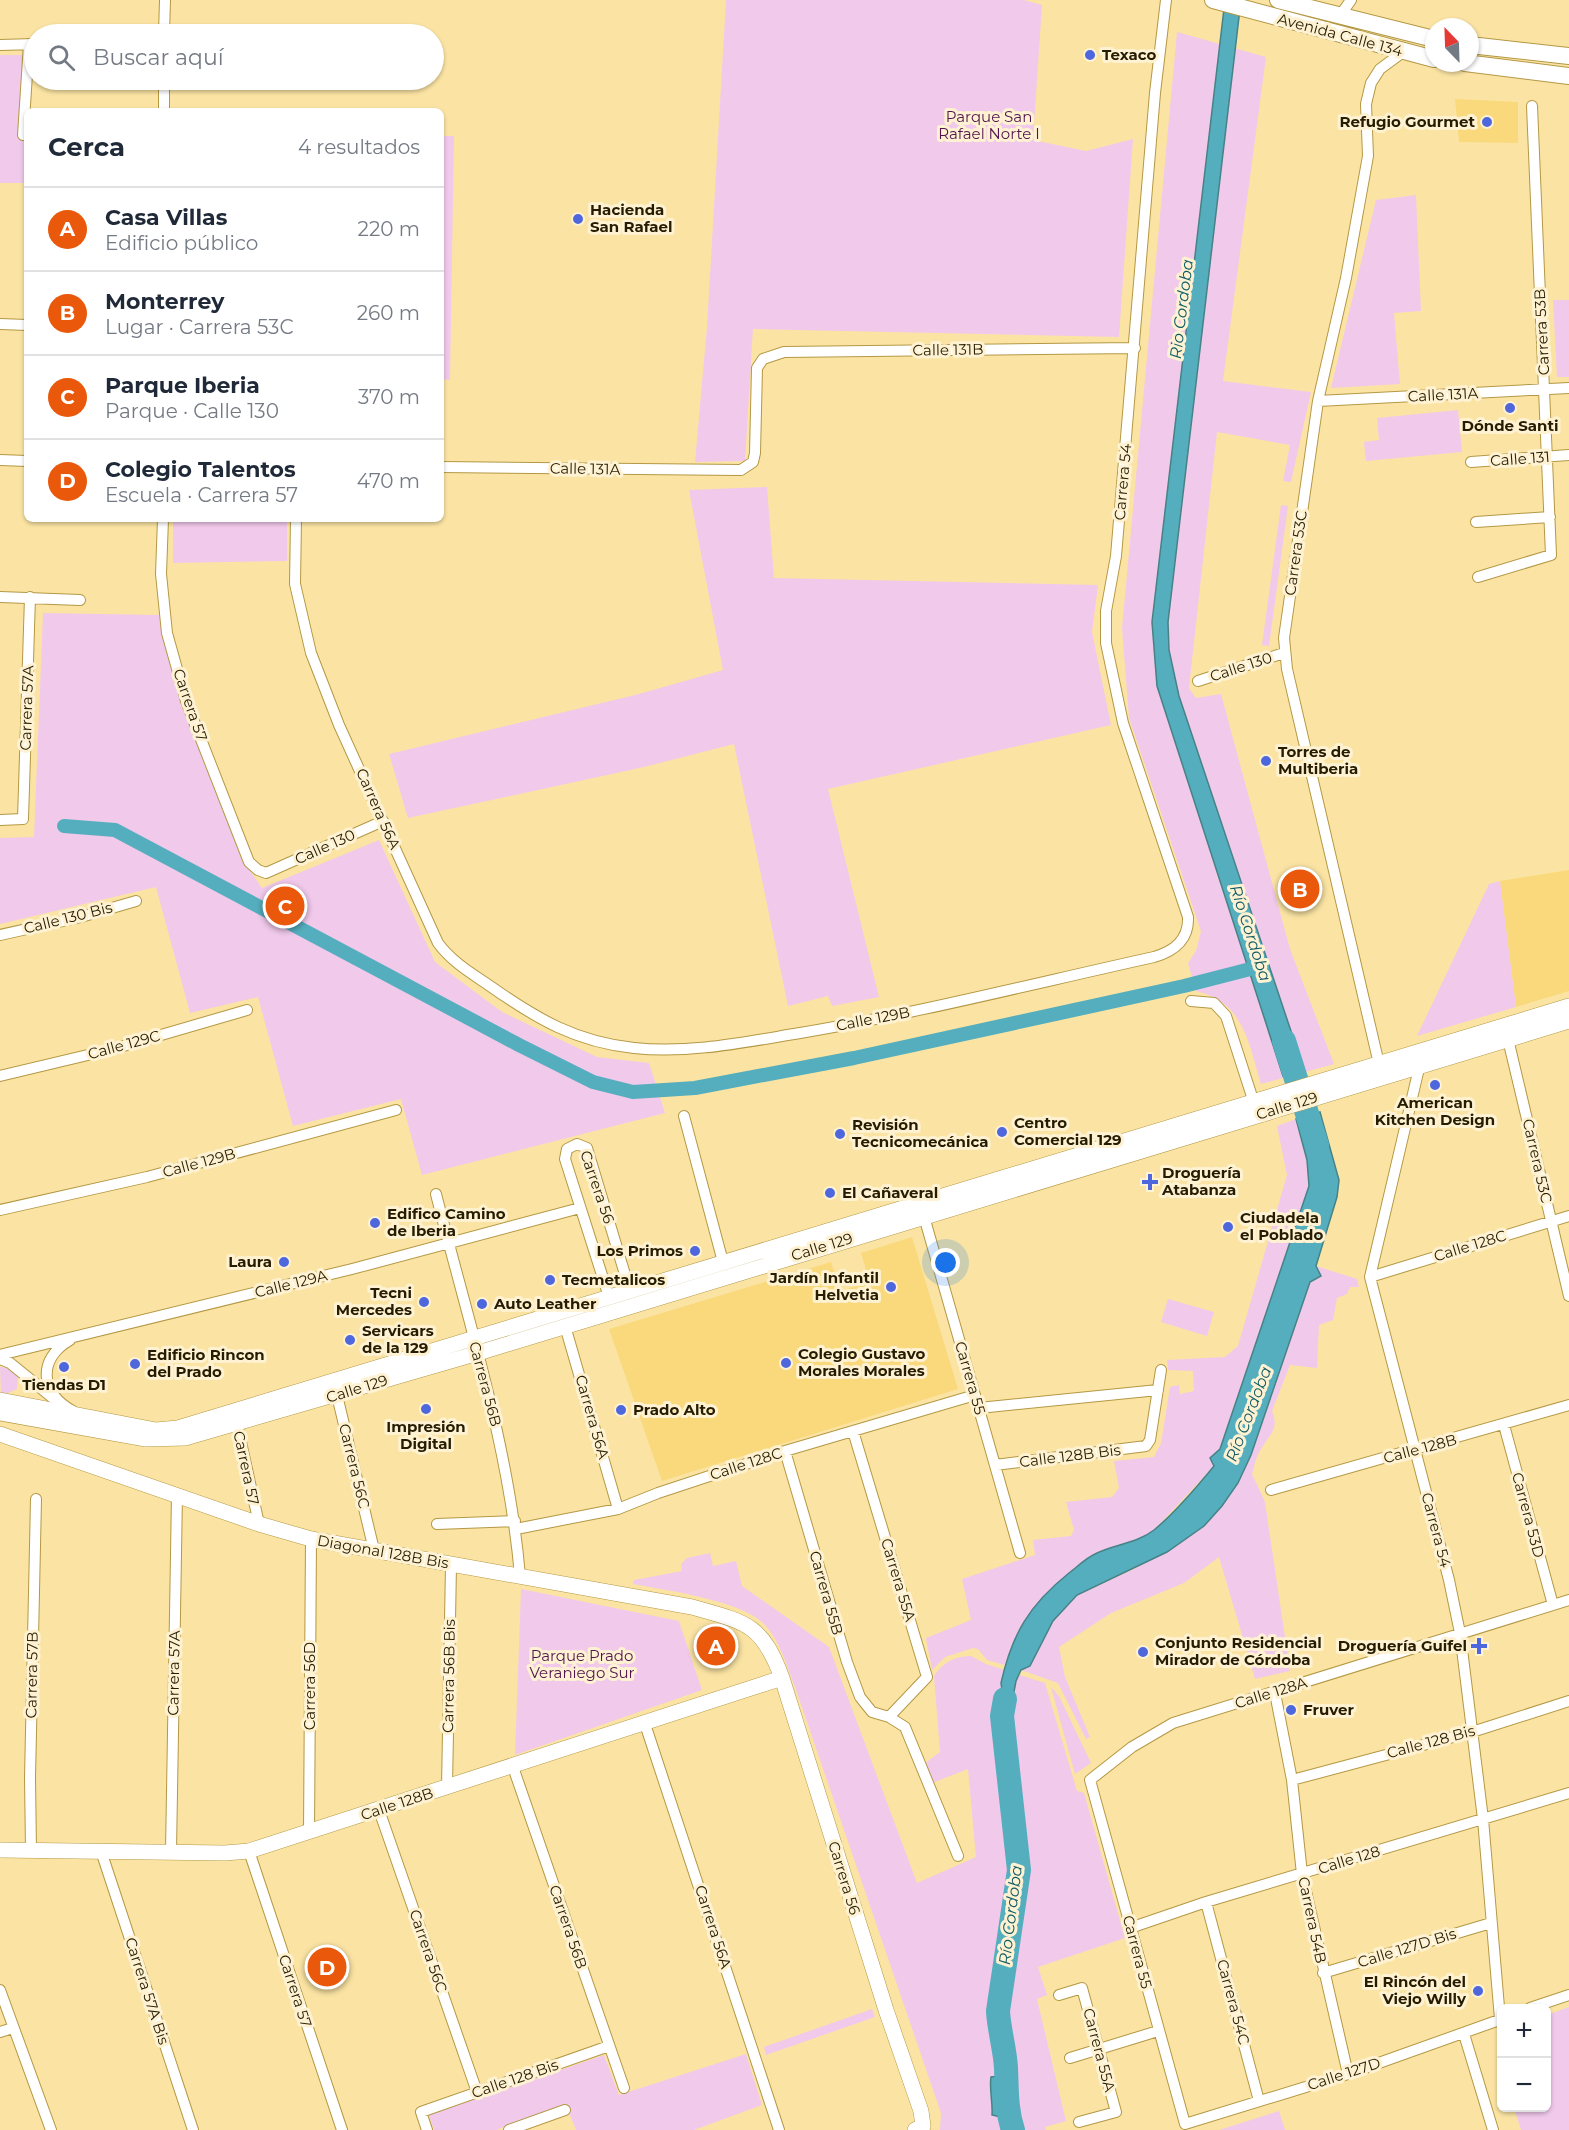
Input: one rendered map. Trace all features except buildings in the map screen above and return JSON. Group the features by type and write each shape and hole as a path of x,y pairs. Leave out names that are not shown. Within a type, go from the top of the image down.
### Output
{"main road":[{"name":"Avenida Calle 134","path":"1213,0 1425,57"},
{"name":"Avenida Calle 134","path":"1278,0 1425,37"},
{"path":"1479,46 1569,56"},
{"path":"1479,65 1569,76"},
{"name":"Calle 129","path":"476,1346 565,1326 922,1209 1336,1084 1419,1066 1569,1006"},
{"name":"Calle 129","path":"1336,1084 1378,1064 1424,1050 1569,1021"},
{"name":"Calle 129","path":"0,1413 81,1429 164,1441 184,1438 236,1418 476,1346 609,1297 723,1262 922,1209"},
{"name":"Calle 129","path":"0,1401 168,1430 236,1418"},
{"name":"Diagonal 128B Bis","path":"0,1434 259,1524 311,1539 692,1607 742,1622 754,1628 767,1645"},
{"name":"Carrera 56","path":"767,1645 782,1678 886,2010 921,2111 923,2126 915,2130"},
{"name":"Calle 128B","path":"0,1850 249,1851 782,1678"}],"street":[{"path":"164,24 165,0"},
{"name":"Carrera 54","path":"1166,0 1155,93 1116,556 1106,611 1106,644 1123,723 1188,917 1188,927 1175,948"},
{"path":"1339,17 1351,0"},
{"path":"0,45 24,44"},
{"name":"Carrera 53C","path":"1378,1064 1284,653 1294,562 1318,401 1346,278 1368,156 1366,104 1371,83 1380,69 1403,52"},
{"path":"26,108 27,90"},
{"path":"164,90 164,108"},
{"name":"Carrera 53B","path":"1478,577 1551,557 1532,106"},
{"path":"23,135 24,125"},
{"path":"0,324 24,325"},
{"name":"Calle 131B","path":"730,471 748,468 753,462 756,375 763,359 784,352 1135,348"},
{"name":"Calle 131A","path":"1318,401 1569,388"},
{"name":"Calle 131","path":"1471,462 1569,455"},
{"path":"0,460 24,461"},
{"name":"Calle 131A","path":"444,467 730,471"},
{"path":"1476,522 1550,517"},
{"name":"Carrera 57","path":"163,522 161,574 167,633 186,701 249,862 258,870 266,873"},
{"name":"Carrera 56A","path":"296,522 295,584 305,635 339,725 438,943 448,956 514,1003 567,1033"},
{"path":"0,597 80,600"},
{"name":"Carrera 57A","path":"0,820 22,819 30,597"},
{"name":"Calle 130","path":"1198,681 1284,653"},
{"name":"Calle 130","path":"266,873 383,821"},
{"name":"Calle 130 Bis","path":"0,935 136,901"},
{"name":"Calle 129B","path":"567,1033 597,1042 635,1048 714,1048 864,1022 1154,957 1175,948"},
{"path":"1191,1001 1214,1003 1226,1016 1256,1108"},
{"name":"Calle 129C","path":"0,1076 113,1049 247,1010"},
{"name":"Carrera 53C","path":"1506,1032 1569,1296"},
{"name":"Carrera 54","path":"1424,1050 1370,1277 1449,1580 1460,1633 1483,1819 1499,2004"},
{"name":"Calle 129B","path":"0,1210 147,1177 396,1110"},
{"path":"684,1116 723,1262"},
{"name":"Carrera 56","path":"609,1297 565,1159 567,1149 577,1144 587,1148 630,1291"},
{"name":"Carrera 56B","path":"436,1194 502,1449 516,1525 520,1576"},
{"name":"Calle 129A","path":"0,1357 78,1335 448,1244 580,1209"},
{"name":"Carrera 55","path":"922,1209 1020,1553"},
{"name":"Calle 128C","path":"1370,1277 1569,1216"},
{"name":"Carrera 56A","path":"565,1326 618,1509"},
{"path":"55,1400 48,1382 49,1360 63,1344 78,1335"},
{"path":"0,1357 55,1400"},
{"path":"979,1408 1158,1390 1161,1370"},
{"name":"Carrera 56C","path":"335,1388 374,1550"},
{"name":"Calle 128B Bis","path":"995,1465 1146,1446 1150,1440 1158,1390"},
{"name":"Calle 128C","path":"437,1524 516,1525 618,1509 658,1493 784,1451 975,1395"},
{"name":"Calle 129","path":"55,1400 84,1417"},
{"name":"Calle 128B","path":"1271,1490 1569,1405"},
{"name":"Carrera 57","path":"236,1418 259,1524"},
{"name":"Carrera 53D","path":"1504,1425 1553,1605"},
{"name":"Carrera 55A","path":"853,1431 927,1677 889,1717"},
{"name":"Carrera 55B","path":"784,1451 846,1662 860,1697 872,1712 889,1717 905,1727 958,1856"},
{"name":"Carrera 57A","path":"171,1852 177,1494"},
{"name":"Carrera 57B","path":"31,1850 30,1778 36,1499"},
{"name":"Carrera 56D","path":"309,1832 311,1539"},
{"name":"Carrera 56B Bis","path":"447,1787 451,1565"},
{"name":"Calle 128A","path":"1090,1780 1132,1747 1173,1723 1569,1600"},
{"name":"Carrera 54B","path":"1275,1693 1292,1780 1302,1874 1348,2074"},
{"name":"Calle 128 Bis","path":"1292,1780 1472,1732 1569,1701"},
{"name":"Carrera 56A","path":"645,1724 779,2130"},
{"name":"Carrera 56B","path":"513,1767 624,2088"},
{"name":"Carrera 55","path":"1090,1780 1185,2124"},
{"name":"Calle 128","path":"1130,1928 1206,1902 1569,1793"},
{"name":"Carrera 56C","path":"379,1810 477,2092"},
{"name":"Carrera 57A Bis","path":"101,1851 193,2130"},
{"name":"Carrera 57","path":"249,1851 342,2130"},
{"name":"Carrera 54C","path":"1206,1902 1259,2101"},
{"name":"Calle 127D Bis","path":"1323,1973 1491,1923"},
{"name":"Carrera 55A","path":"1059,1995 1082,1988 1116,2112 1079,2122"},
{"path":"0,1990 51,2130"},
{"path":"1542,2004 1569,1995"},
{"name":"Calle 127D","path":"1185,2124 1348,2074 1497,2021"},
{"path":"0,2032 13,2028"},
{"path":"1070,2058 1158,2031"},
{"path":"1464,2034 1493,2130"},
{"name":"Calle 128 Bis","path":"427,2130 421,2112 609,2046"},
{"path":"509,2130 565,2110"}],"shaded area":[{"name":"Refugio Gourmet","path":"1455,99 1518,102 1518,143 1459,142"},
{"path":"1569,870 1569,991 1516,1007 1500,881"},
{"name":"Colegio Gustavo Morales Morales","path":"912,1237 958,1389 662,1481 609,1329 831,1262 840,1291 870,1282 861,1253"}],"green space":[{"name":"Parque San Rafael Norte I","path":"726,0 1024,0 1042,5 1033,140 1086,151 1133,139 1119,337 753,329 745,461 695,462 707,327"},
{"path":"1177,32 1266,57 1223,381 1311,392 1291,482 1283,481 1290,445 1217,432 1189,688 1196,698 1221,694 1290,949 1334,1064 1261,1084 1248,1040 1234,1015 1225,1005 1196,991 1188,963 1196,951 1201,931 1129,718 1122,628"},
{"path":"0,55 24,55 24,183 0,183"},
{"path":"444,136 454,136 450,380 444,379"},
{"path":"1416,195 1421,311 1394,313 1400,384 1331,388 1376,200"},
{"path":"1553,300 1569,300 1569,377 1557,377"},
{"path":"1458,410 1462,452 1366,461 1364,442 1379,440 1377,418"},
{"path":"767,487 774,578 1098,585 1092,632 1111,725 828,789 879,997 832,1006 828,996 788,1006 734,744 644,767 408,818 389,754 639,694 723,670 689,490"},
{"path":"1281,505 1288,506 1269,646 1262,645"},
{"path":"173,522 287,522 287,561 173,563"},
{"path":"43,613 160,615 241,858 262,888 379,840 435,962 502,1012 597,1057 649,1063 665,1113 422,1175 401,1099 293,1126 258,997 190,1013 156,887 0,924 0,838 34,837"},
{"path":"1500,881 1516,1007 1417,1036 1489,884"},
{"path":"1296,1119 1307,1160 1309,1186 1214,1466 1153,1531 1127,1544 1094,1554 1013,1642 1005,1665 987,1660 978,1649 973,1648 945,1657 932,1670 926,1638 971,1620 962,1579 1035,1555 1033,1540 1071,1536 1074,1530 1066,1502 1112,1497 1119,1488 1114,1461 1154,1457 1161,1443 1170,1387 1179,1385 1180,1394 1194,1391 1193,1371 1168,1370 1167,1360 1225,1357 1238,1346 1287,1175 1277,1126"},
{"path":"1316,1266 1357,1279 1359,1287 1350,1287 1347,1294 1337,1298 1333,1320 1319,1325 1317,1368 1290,1365 1272,1411 1275,1424 1257,1457 1252,1474 1265,1502 1290,1671 1255,1679 1219,1557 1184,1583 1111,1613 1059,1647 1065,1677 1090,1737 1086,1739 1058,1683 1021,1670 1030,1666 1053,1621 1077,1595 1134,1569 1204,1526 1222,1507 1238,1483 1251,1455 1310,1281 1321,1276"},
{"path":"1168,1299 1214,1312 1207,1336 1161,1322"},
{"path":"0,1367 13,1368 17,1380 17,1389 1,1396"},
{"path":"710,1553 713,1566 736,1561 742,1586 829,1647 917,1883 976,1857 968,1769 932,1783 924,1764 940,1752 934,1676 950,1661 971,1656 986,1664 1045,1683 1077,1791 1084,1793 1125,1938 1038,1967 1047,1995 1037,1999 1066,2121 1045,2127 1046,2130 940,2130 941,2113 795,1687 775,1639 765,1625 740,1609 683,1593 633,1584 634,1580 682,1571 681,1564 687,1558","holes":["1000,2076 1004,2087 1005,2118 992,2114 990,2083"]},
{"name":"Parque Prado Veraniego Sur","path":"521,1589 679,1621 702,1690 515,1755"},
{"path":"1051,1687 1059,1696 1091,1763 1075,1774"},
{"path":"1569,2007 1569,2130 1521,2130 1515,2112 1551,2112 1551,2014"},
{"path":"872,2009 875,2017 766,2055 764,2047"},
{"path":"746,2054 762,2105 694,2130 576,2130 566,2105 496,2130 434,2130 429,2115 604,2055 619,2095"},
{"path":"1279,2111 1285,2130 1219,2130"}],"water":[{"path":"1225,0 1241,0 1168,622 1169,650 1179,696 1304,1070 1283,1076 1157,686 1152,622"},
{"path":"1320,1112 1339,1180 1337,1197 1316,1266 1321,1276 1310,1282 1251,1455 1238,1483 1204,1526 1167,1552 1077,1595 1053,1621 1030,1666 1021,1670 1013,1697 1008,1701 1004,1714 1010,1722 1001,1735 1002,1740 997,1740 1001,1720 997,1715 996,1693 1002,1690 1001,1683 1011,1650 1017,1635 1033,1609 1055,1585 1088,1558 1140,1538 1154,1530 1178,1508 1214,1466 1210,1458 1220,1449 1309,1186 1307,1160 1296,1119"},
{"path":"1000,2076 1005,2118 992,2115 991,2077"}],"waterway":[{"path":"64,826 115,830 519,1045 593,1082 633,1092 695,1088 854,1058 1184,986 1262,966"},
{"name":"Río Cordoba","path":"1284,1041 1317,1145"},
{"name":"Río Cordoba","path":"1005,1699 1002,1716 1019,1870 998,2011 1008,2107 1013,2130"}],"place":[{"name":"Texaco","path":"1090,55"},
{"name":"Refugio Gourmet","path":"1487,122"},
{"name":"Hacienda San Rafael","path":"578,219"},
{"name":"Dónde Santi","path":"1510,408"},
{"name":"Torres de Multiberia","path":"1266,761"},
{"name":"Monterrey","path":"1300,889"},
{"name":"Parque Iberia","path":"285,906"},
{"name":"American Kitchen Design","path":"1435,1085"},
{"name":"Centro Comercial 129","path":"1002,1132"},
{"name":"Revisión Tecnicomecánica","path":"840,1134"},
{"name":"Droguería Atabanza","path":"1150,1182"},
{"name":"El Cañaveral","path":"830,1193"},
{"name":"Edifico Camino de Iberia","path":"375,1223"},
{"name":"Ciudadela el Poblado","path":"1228,1227"},
{"name":"Los Primos","path":"695,1251"},
{"name":"Laura","path":"284,1262"},
{"name":"Tecmetalicos","path":"550,1280"},
{"name":"Jardín Infantil Helvetia","path":"891,1287"},
{"name":"Tecni Mercedes","path":"424,1302"},
{"name":"Auto Leather","path":"482,1304"},
{"name":"Servicars de la 129","path":"350,1340"},
{"name":"Colegio Gustavo Morales Morales","path":"786,1363"},
{"name":"Edificio Rincon del Prado","path":"135,1364"},
{"name":"Tiendas D1","path":"64,1367"},
{"name":"Impresión Digital","path":"426,1409"},
{"name":"Prado Alto","path":"621,1410"},
{"name":"Casa Villas","path":"716,1646"},
{"name":"Droguería Guifel","path":"1479,1646"},
{"name":"Conjunto Residencial Mirador de Córdoba","path":"1143,1652"},
{"name":"Fruver","path":"1291,1710"},
{"name":"Colegio Talentos","path":"327,1967"},
{"name":"El Rincón del Viejo Willy","path":"1478,1991"}],"water label":[{"name":"Rio Cordoba","path":"1181,309"}]}
